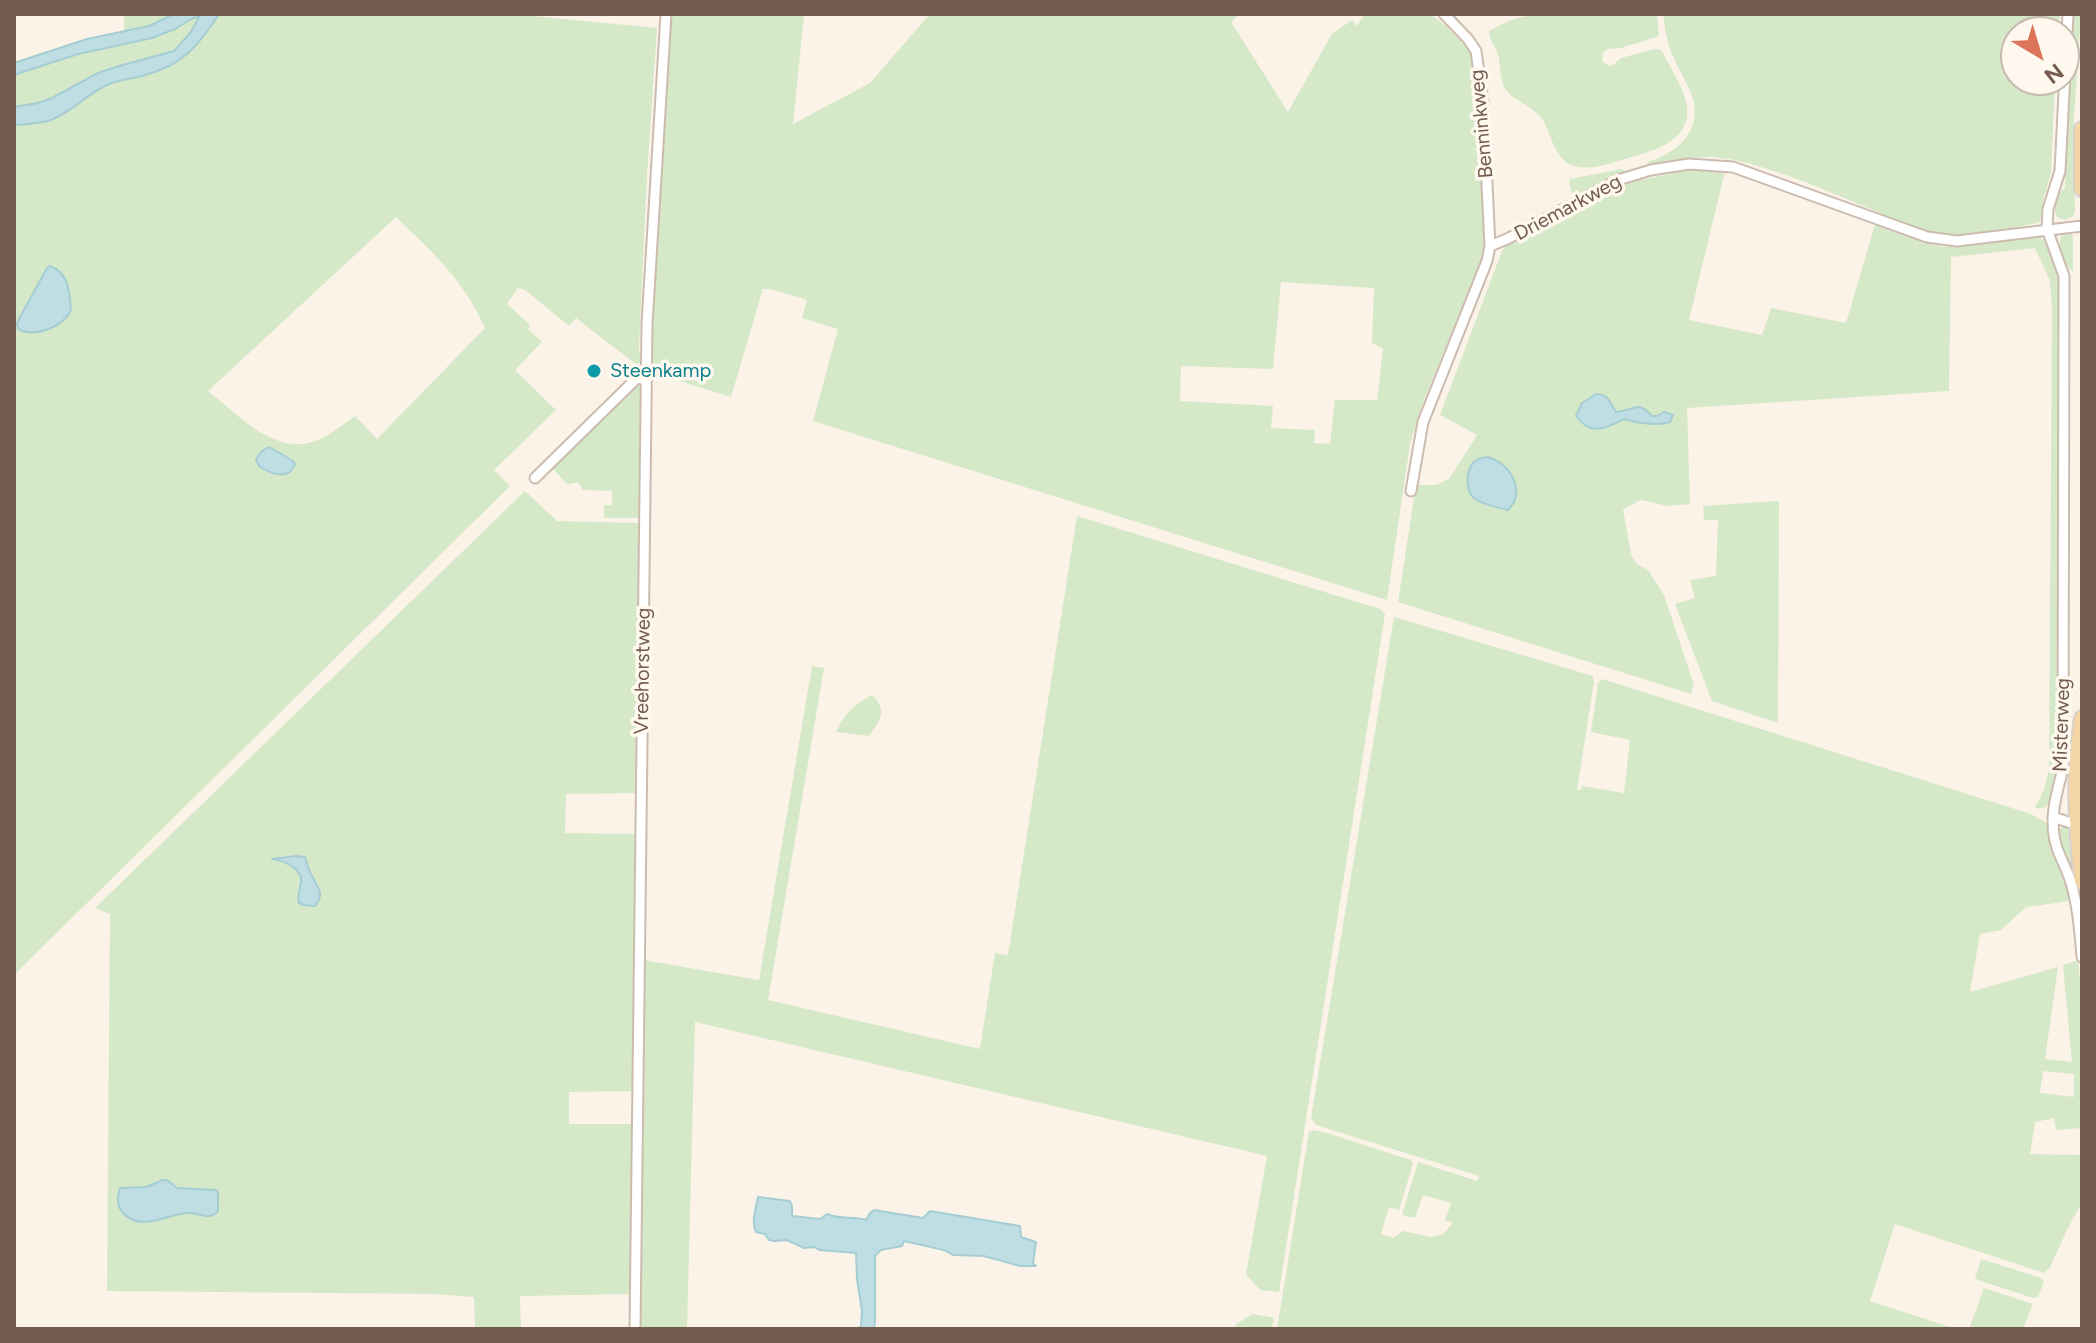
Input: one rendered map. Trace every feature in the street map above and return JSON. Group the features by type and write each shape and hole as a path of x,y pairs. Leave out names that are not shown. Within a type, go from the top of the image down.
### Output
{"main road":[{"path":"2082,129 2082,189"},
{"name":"Misterweg","path":"2082,718 2076,775 2082,881"}],"street":[{"name":"Vreehorstweg","path":"635,1329 647,324 666,14"},
{"name":"Benninkweg","path":"1444,14 1476,51 1483,102 1490,246"},
{"path":"2047,229 2048,209 2060,171 2068,14"},
{"name":"Driemarkweg","path":"1411,491 1423,422 1487,261 1490,246 1618,180 1651,170 1689,164 1733,167 1927,237 1957,241 2082,226"},
{"name":"Misterweg","path":"2047,229 2064,276 2063,769 2054,803 2053,834 2071,882 2082,957"},
{"path":"535,478 637,378 647,380"},
{"path":"2053,817 2080,826"}],"green space":[{"path":"124,14 174,14 149,26 124,32"},
{"path":"219,14 512,14 657,28 647,176 639,347 641,362 637,365 576,318 569,326 525,290 518,288 507,304 530,325 528,329 542,342 515,370 556,410 494,470 510,486 14,975 14,125 48,120 108,85 170,66 196,45","holes":["396,217 457,281 485,328 377,439 355,416 318,440 297,444 283,442 256,429 208,391"]},
{"path":"669,14 804,14 793,124 870,83 930,14 1239,14 1231,22 1288,112 1332,34 1352,20 1357,26 1365,14 1430,14 1446,26 1474,57 1484,244 1481,262 1424,400 1410,444 1387,600 813,421 838,329 802,318 807,300 763,289 731,397 660,375 653,371 652,356","holes":["1281,282 1374,288 1372,343 1383,349 1377,400 1335,400 1330,444 1314,443 1315,430 1271,428 1273,406 1180,401 1181,366 1273,369"]},
{"path":"1535,14 1657,14 1659,36 1608,49 1603,53 1602,61 1609,66 1621,58 1654,49 1662,51 1684,95 1686,121 1681,131 1663,146 1608,164 1587,168 1567,162 1557,151 1540,116 1506,90 1498,54 1489,34 1489,31 1509,21"},
{"path":"1663,14 2060,14 2000,16 2000,96 2054,96 2051,174 2040,222 1975,234 1949,235 1913,226 1771,170 1729,159 1702,157 1650,167 1648,162 1667,154 1683,141 1695,114 1692,96 1666,33"},
{"path":"199,17 193,31 174,52 110,69 51,99 14,107 14,75 78,54 152,38"},
{"path":"2067,96 2075,96 2075,211 2065,220 2057,217 2055,205 2065,188"},
{"path":"1621,169 1626,171 1573,199 1570,179"},
{"path":"1683,171 1725,171 1689,320 1762,335 1771,308 1846,323 1875,225 1944,247 2034,236 2050,249 2059,288 2059,772 2049,804 2044,808 2035,808 2049,769 2052,309 2050,281 2035,248 1951,257 1949,391 1687,408 1690,504 1668,506 1641,500 1623,509 1631,554 1637,564 1648,570 1664,595 1694,685 1691,694 1398,602 1416,485 1436,485 1449,479 1477,435 1440,415 1502,251 1553,219 1628,183","holes":["1587,398 1611,402 1619,413 1637,407 1652,416 1664,412 1673,415 1660,424 1624,418 1607,428 1579,408"]},
{"path":"2070,231 2073,236 2073,272 2063,259 2060,248 2061,237 2064,232"},
{"path":"637,384 642,387 641,518 604,518 604,505 612,505 612,491 583,490 578,482 567,484 551,465"},
{"path":"525,491 557,521 637,523 642,526 638,793 566,794 565,833 633,834 638,837 634,1091 569,1092 569,1124 634,1124 632,1294 520,1296 521,1329 475,1329 474,1297 107,1291 110,914 95,908"},
{"path":"1779,501 1778,723 1712,701 1675,604 1695,598 1690,580 1716,576 1718,520 1704,520 1703,506"},
{"path":"1077,516 1380,609 1385,614 1279,1292 1260,1290 1246,1274 1267,1156 695,1022 687,1329 638,1329 643,960 759,980 812,666 824,668 768,1000 980,1049 995,953 1008,955"},
{"path":"1394,617 1593,676 1577,790 1581,790 1582,786 1624,793 1630,740 1591,732 1598,683 1602,679 2031,814 2047,823 2071,901 2026,907 2001,930 1980,934 1970,992 2058,967 2045,1059 2072,1062 2063,965 2078,960 2082,999 2082,1128 2056,1130 2054,1118 2035,1122 2030,1154 2082,1155 2082,1202 2049,1269 2044,1273 1895,1224 1870,1301 1956,1329 1277,1329 1309,1132 1327,1133 1411,1160 1413,1164 1399,1210 1389,1207 1381,1234 1393,1238 1403,1231 1431,1237 1443,1234 1453,1223 1445,1220 1451,1203 1423,1195 1415,1218 1402,1215 1418,1162 1477,1181 1479,1176 1316,1125 1311,1118","holes":["2043,1071 2074,1074 2074,1097 2040,1093"]},
{"path":"872,695 880,705 881,716 869,736 836,732 851,710"},
{"path":"2064,826 2071,831 2082,911 2074,877 2059,840 2059,829"},
{"path":"1981,1259 2041,1278 2044,1282 2038,1297 1975,1279"},
{"path":"1984,1288 2033,1304 2023,1329 1969,1329"},
{"path":"1253,1314 1274,1318 1272,1329 1235,1329 1236,1324"}],"water":[{"path":"174,14 219,14 196,45 170,66 109,84 51,120 14,125 14,107 52,98 98,73 174,51 191,32 199,17 152,38 78,54 14,75 14,63 87,39 149,26"},
{"path":"50,266 65,279 71,310 62,321 48,329 32,332 18,329 19,319"},
{"path":"1596,394 1607,398 1616,412 1639,407 1652,416 1664,412 1673,415 1670,422 1665,423 1647,424 1624,419 1605,428 1593,429 1576,416 1582,403"},
{"path":"269,447 293,461 295,464 289,473 274,473 259,466 256,459"},
{"path":"1487,457 1503,465 1513,479 1516,495 1508,510 1478,501 1469,491 1468,475 1472,465 1478,459"},
{"path":"305,857 318,888 320,898 315,906 299,903 299,873 286,863 272,859"},
{"path":"163,1180 177,1188 216,1190 218,1211 211,1216 189,1213 146,1222 129,1218 122,1212 118,1200 120,1188 146,1187"},
{"path":"758,1197 790,1201 792,1216 820,1219 827,1214 866,1220 874,1210 923,1218 930,1211 1020,1226 1021,1237 1036,1242 1033,1263 1036,1266 1020,1266 984,1256 953,1255 904,1241 902,1246 881,1250 875,1256 875,1324 873,1329 857,1329 861,1326 862,1311 856,1253 804,1248 787,1240 769,1240 765,1234 756,1232 754,1214"}],"place":[{"name":"Steenkamp","path":"594,371"}]}
